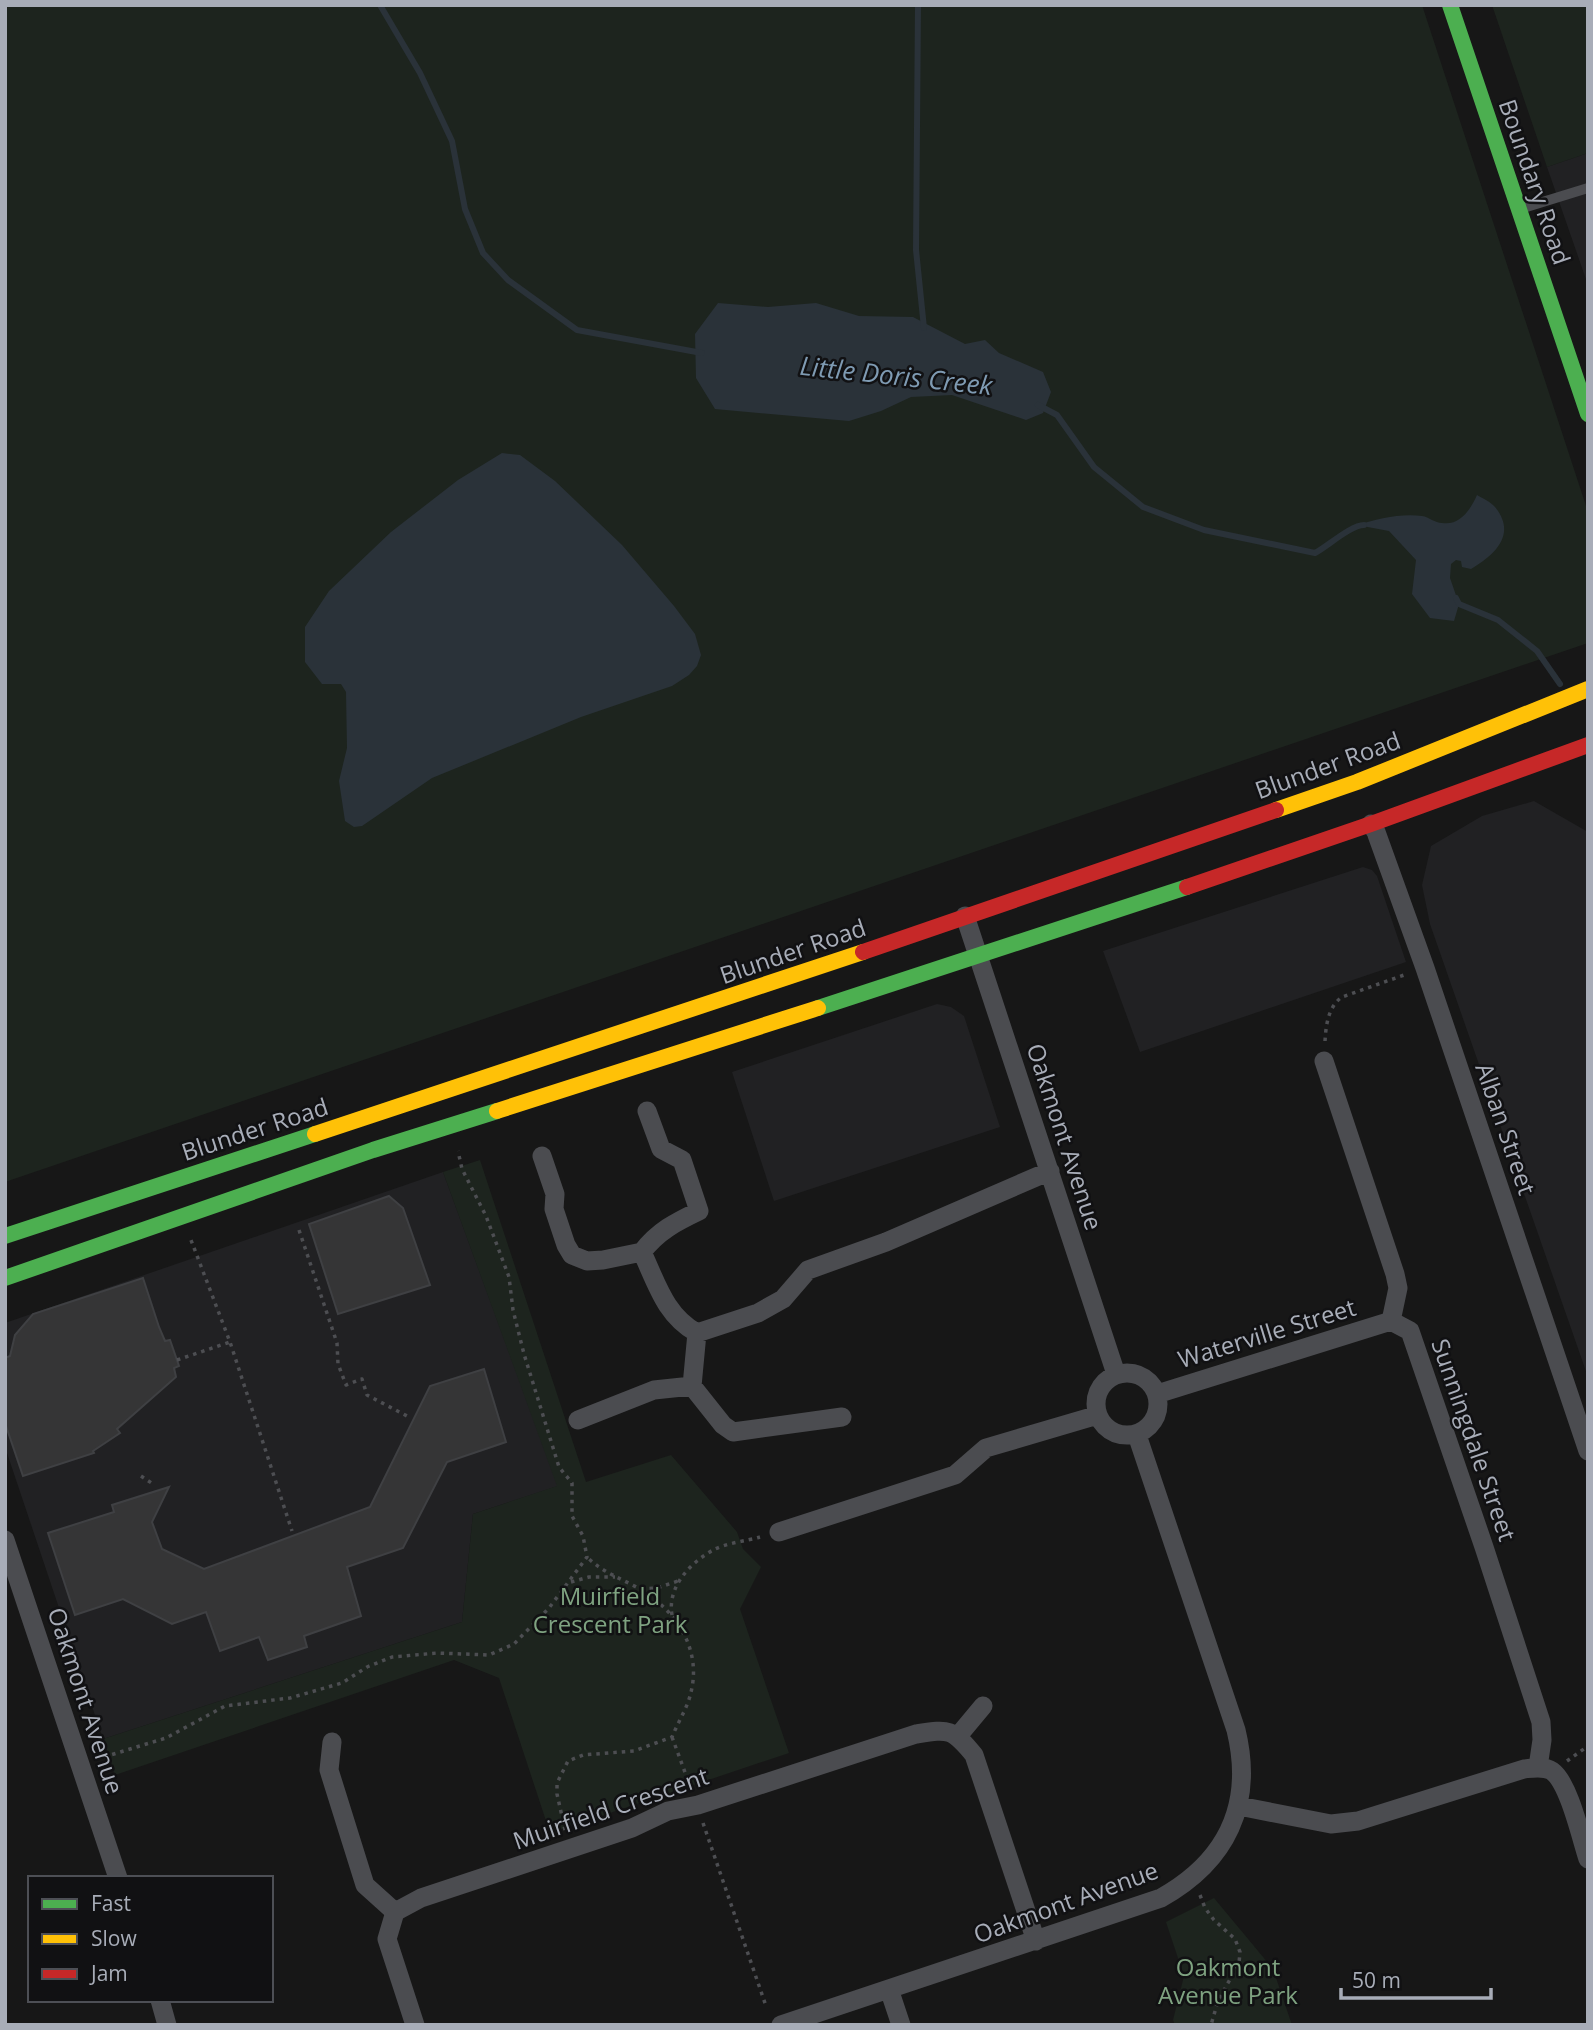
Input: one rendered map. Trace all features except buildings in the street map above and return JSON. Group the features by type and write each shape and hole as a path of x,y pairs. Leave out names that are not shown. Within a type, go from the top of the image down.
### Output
{"main road":[{"name":"Boundary Road","path":"1450,5 1588,414"},
{"name":"Blunder Road","path":"5,1236 766,986 1357,782 1588,689"},
{"path":"5,1278 373,1150 979,957 1371,824 1588,745"}],"street":[{"name":"Alban Street","path":"1371,824 1425,968 1588,1451"},
{"name":"Oakmont Avenue","path":"965,916 1116,1374"},
{"path":"1324,1061 1395,1274 1398,1288 1391,1321"},
{"path":"542,1156 555,1194 554,1209 572,1255 587,1261 642,1252 654,1236 674,1222 699,1211 682,1160 661,1149 647,1111"},
{"path":"642,1252 670,1310 681,1324 697,1333 766,1308 783,1299 808,1270 886,1242 1050,1171"},
{"name":"Waterville Street","path":"1157,1394 1391,1321"},
{"name":"Sunningdale Street","path":"1391,1321 1410,1331 1485,1547 1541,1722 1542,1740 1538,1767"},
{"path":"697,1333 692,1386 723,1425 733,1432 842,1417"},
{"path":"1126,1373 1145,1378 1157,1394 1158,1414 1146,1430 1137,1435 1127,1436 1109,1430 1098,1415 1097,1395 1108,1379 1116,1374 1126,1373"},
{"path":"578,1420 654,1390 692,1386"},
{"path":"779,1532 955,1475 986,1448 1098,1415"},
{"name":"Oakmont Avenue","path":"782,2025 1161,1898 1193,1877 1212,1857 1229,1832 1239,1806 1242,1774 1236,1730 1137,1435"},
{"name":"Oakmont Avenue","path":"7,1548 117,1876"},
{"path":"983,1706 958,1736 974,1755 1036,1941"},
{"name":"Muirfield Crescent","path":"395,1912 421,1898 632,1828 668,1811 698,1805 916,1734 942,1730 958,1736"},
{"path":"332,1742 329,1770 365,1885 395,1912 387,1939 415,2025"},
{"path":"1239,1806 1331,1824 1359,1821 1524,1769 1538,1767 1553,1772 1564,1787 1588,1859"},
{"path":"889,1989 901,2025"},
{"path":"161,2002 167,2025"}],"lane":[{"path":"1519,209 1588,188"}],"path":[{"path":"1324,1061 1326,1028 1335,1002 1342,997 1425,968"},
{"path":"458,1151 462,1169 486,1216 509,1276 513,1310 524,1354 559,1467 572,1483 572,1516 583,1536 587,1558 597,1568 639,1589 672,1615 692,1651 691,1692 672,1737 698,1805 766,2006"},
{"path":"299,1230 337,1343 338,1363 346,1385 362,1379 367,1395 407,1416"},
{"path":"191,1240 230,1342 292,1531"},
{"path":"177,1360 230,1342"},
{"path":"141,1476 153,1484"},
{"path":"672,1615 671,1595 680,1580 698,1561 715,1549 779,1532"},
{"path":"104,1757 166,1738 225,1706 290,1698 342,1683 368,1667 392,1657 437,1653 489,1655 514,1644 549,1608 587,1558"},
{"path":"569,1582 589,1577 615,1577"},
{"path":"639,1589 657,1588 680,1580"},
{"path":"569,1850 557,1794 557,1783 568,1761 583,1755 634,1751 672,1737"},
{"path":"1193,1877 1205,1908 1235,1939 1240,1952 1239,1963 1218,2001 1211,2025"}],"shaded area":[{"path":"1588,153 1588,285 1547,167"},
{"path":"1534,801 1588,832 1588,1377 1430,924 1422,885 1431,846 1482,816"},
{"path":"1363,867 1372,870 1377,876 1406,962 1140,1052 1103,951"},
{"path":"937,1004 951,1007 964,1016 1000,1127 774,1201 732,1072"},
{"path":"443,1172 558,1486 473,1514 462,1622 103,1739 5,1447 5,1323"}],"green space":[{"path":"5,5 1422,5 1588,512 1588,643 5,1182"},
{"path":"1492,5 1588,5 1588,153 1547,167"},
{"name":"Muirfield Crescent Park","path":"480,1160 586,1482 671,1455 737,1532 743,1549 761,1567 740,1609 789,1753 550,1833 499,1678 454,1660 115,1775 103,1739 462,1622 473,1514 557,1486 443,1172"},
{"name":"Oakmont Avenue Park","path":"1214,1898 1273,1969 1292,2025 1175,2025 1173,2020 1184,1976 1166,1922"}],"water":[{"path":"718,303 768,307 816,303 859,316 913,317 965,344 985,340 999,353 1043,372 1051,392 1043,413 1026,420 952,395 911,397 881,411 849,421 715,409 696,378 695,334"},
{"path":"502,453 520,455 555,481 622,545 695,634 701,655 697,666 672,686 581,717 432,778 362,826 354,827 345,821 339,781 347,748 346,692 341,684 322,684 305,662 305,627 329,591 391,532 458,480"},
{"path":"1477,495 1495,507 1501,517 1504,527 1500,544 1487,558 1471,569 1462,567 1461,561 1456,560 1451,564 1450,578 1459,604 1454,621 1430,618 1412,594 1416,560 1389,531 1357,525 1406,515 1422,516 1439,523 1454,522 1468,511"}],"waterway":[{"name":"Little Doris Creek","path":"380,5 420,73 452,141 465,209 483,253 508,280 577,330 702,353"},
{"path":"918,5 916,250 924,328"},
{"name":"Little Doris Creek","path":"1038,405 1057,415 1094,467 1143,507 1204,530 1315,553 1346,532 1364,525"},
{"name":"Little Doris Creek","path":"1456,598 1459,604 1498,620 1537,651 1560,684"}],"traffic: fast":[{"path":"1450,5 1588,414"},
{"path":"818,1008 1187,887"},
{"path":"5,1278 373,1150 497,1111"},
{"path":"5,1236 315,1134"}],"traffic: slow":[{"path":"1276,810 1357,782 1588,689"},
{"path":"315,1134 863,952"},
{"path":"497,1111 818,1008"}],"traffic: jam":[{"path":"1187,887 1588,745"},
{"path":"863,952 1276,810"}]}
